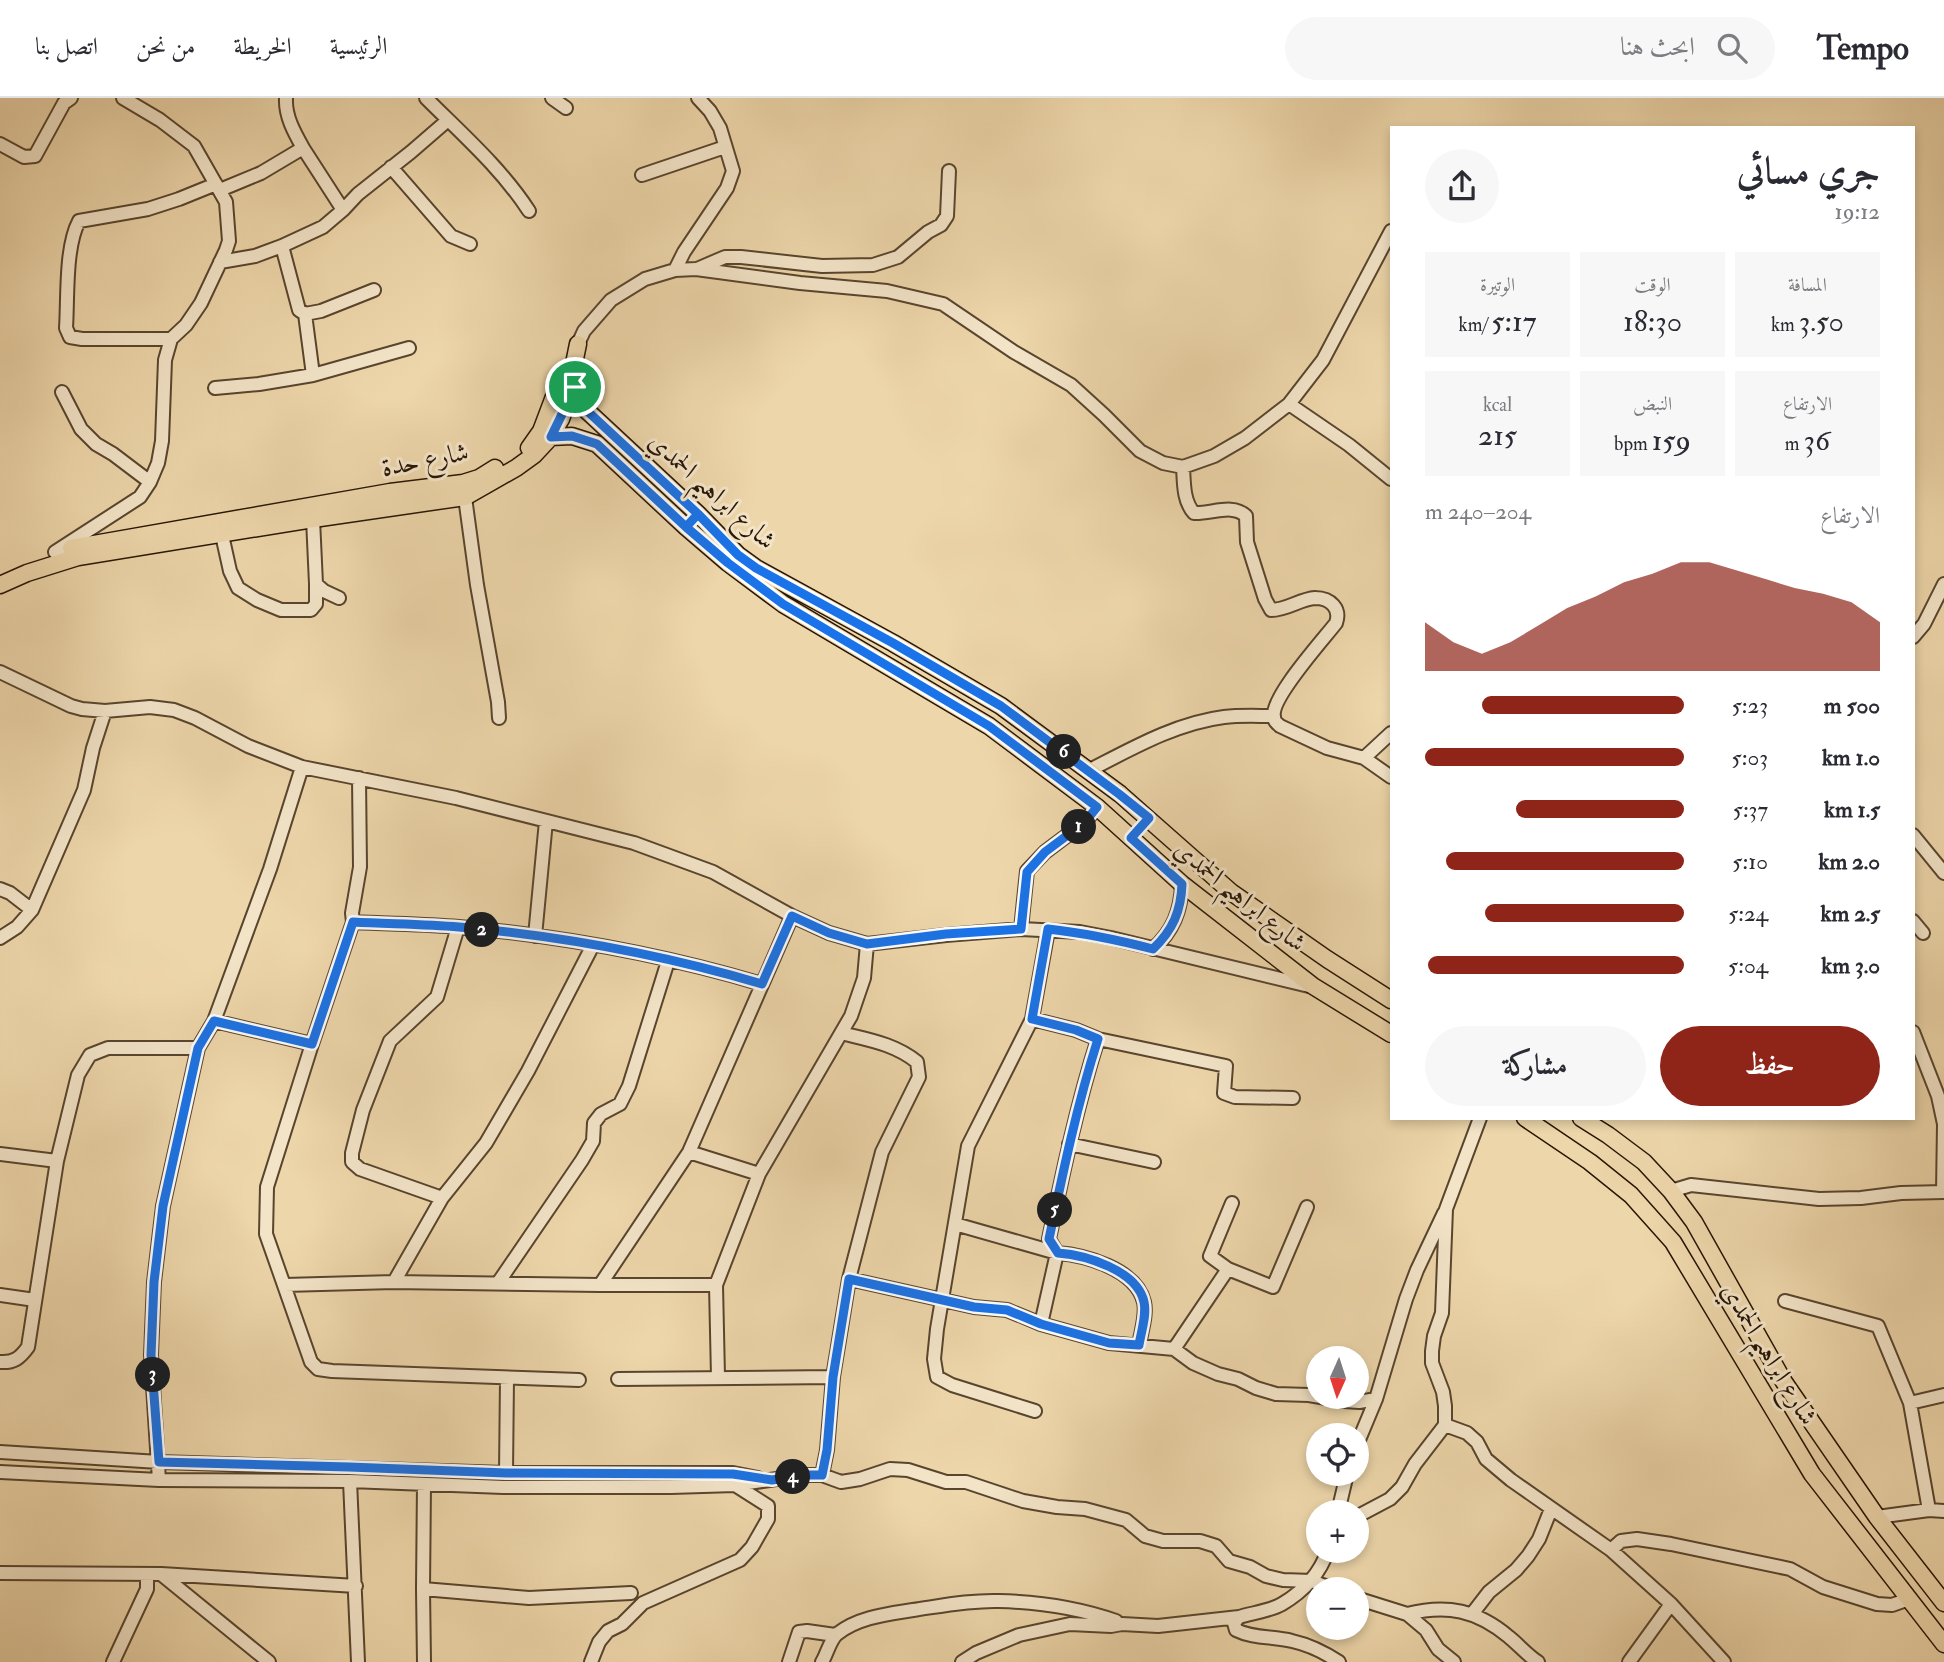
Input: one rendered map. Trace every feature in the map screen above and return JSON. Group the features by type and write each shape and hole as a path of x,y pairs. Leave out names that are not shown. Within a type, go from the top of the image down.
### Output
{"main road":[{"name":"شارع حدة","path":"221,529 390,492 464,490 530,447 561,397 573,367 578,344"},
{"name":"شارع حدة","path":"11,573 76,552 221,529 313,519 464,490 516,468 551,437 561,419 561,397 568,359 578,344"},
{"path":"573,367 575,387 584,408"},
{"name":"شارع ابراهيم الحمدي","path":"561,397 584,408 738,555 756,568 1001,706 1149,818 1231,892 1390,999"},
{"name":"شارع ابراهيم الحمدي","path":"551,437 572,436 597,444 686,527 783,604 989,726 1097,807 1182,884 1313,986 1390,1033"},
{"path":"686,527 698,514"},
{"name":"شارع حدة","path":"0,585 11,573 55,552 76,552"},
{"path":"783,604 795,588"},
{"path":"1131,838 1149,818"},
{"name":"شارع ابراهيم الحمدي","path":"1528,1120 1590,1162 1631,1195 1673,1242 1812,1474 1944,1644"},
{"name":"شارع ابراهيم الحمدي","path":"1584,1120 1644,1162 1671,1191 1694,1222 1784,1382 1877,1517 1944,1603"},
{"path":"1812,1474 1838,1461"}],"street":[{"path":"0,144 24,157 36,156 64,103 71,98"},
{"path":"55,552 140,496 150,482 158,463 162,441 165,360 171,339 186,325 201,303 229,242 226,202 194,146 160,120 123,98"},
{"path":"286,98 291,126 343,210"},
{"path":"426,98 480,150 516,191 529,212"},
{"path":"552,98 566,108"},
{"path":"675,270 727,188 733,171 720,128 698,98"},
{"path":"220,262 255,256 323,227 358,194 448,120"},
{"path":"642,175 725,147"},
{"path":"171,339 70,337 66,328 73,232 79,221 148,209 261,173 303,148"},
{"path":"391,167 452,236 470,244"},
{"path":"696,269 725,257 822,265 873,265 898,257 928,232 941,225 947,216 949,171"},
{"path":"578,344 584,331 611,300 645,279 675,270 696,269 887,291 943,304 1014,352 1071,385 1140,451 1163,463 1183,467 1214,456 1245,439 1289,404 1323,360 1390,233"},
{"path":"282,246 299,310 304,314 313,375"},
{"path":"304,314 321,311 373,289"},
{"path":"215,388 313,375 409,348"},
{"path":"62,391 81,429 96,444 150,482"},
{"path":"1289,404 1349,445 1390,478"},
{"path":"1183,467 1186,499 1194,513 1234,509 1247,516 1247,542 1271,610 1316,598 1331,602 1338,612 1336,623 1276,703 1273,716 1280,726 1327,748 1364,758 1390,776"},
{"path":"464,490 499,718"},
{"path":"221,529 230,571 238,588 281,610 311,610 316,604 313,519"},
{"path":"1915,635 1924,624 1944,583"},
{"path":"316,584 339,598"},
{"path":"0,672 82,709 105,711 150,707 174,710 248,746 302,767 456,798 634,843 713,872 792,916 829,933 867,944 946,934 1021,929 1080,932 1313,986"},
{"path":"0,938 17,927 32,910 84,790 105,711"},
{"path":"1088,771 1137,745 1173,730 1224,717 1273,716"},
{"path":"1364,758 1390,734"},
{"path":"159,1480 151,1355 154,1282 163,1206 198,1048 214,1021 271,869 302,767"},
{"path":"359,778 360,867 352,913 353,922 267,1187 266,1234 311,1362 318,1369 579,1380"},
{"path":"1021,929 1027,872 1045,852 1085,822 1097,807"},
{"path":"535,936 547,821"},
{"path":"1915,837 1944,873"},
{"path":"1153,949 1164,939 1175,920 1182,884"},
{"path":"0,889 32,910"},
{"path":"600,1285 689,1152 792,916"},
{"path":"353,922 458,927 535,936 694,965 762,984"},
{"path":"1915,923 1923,933"},
{"path":"442,1198 360,1169 352,1163 352,1153 363,1110 390,1041 436,997 458,927"},
{"path":"1035,1411 952,1385 937,1377 934,1359 968,1146 1032,1019 1048,929"},
{"path":"718,1377 716,1285 760,1174 851,1016 864,978 867,944"},
{"path":"394,1282 442,1198 486,1143 528,1071 593,945"},
{"path":"498,1283 582,1160 593,1141 594,1123 601,1114 620,1104 629,1086 668,961"},
{"path":"1032,1019 1076,1030 1098,1039 1226,1066 1224,1093 1235,1097 1293,1098"},
{"path":"214,1021 312,1044"},
{"path":"822,1475 827,1450 833,1377 849,1279 882,1152 919,1077 917,1062 906,1054 890,1045 841,1033"},
{"path":"1671,1191 1690,1185 1819,1199 1944,1192 1944,1124 1938,1096 1915,1037"},
{"path":"1041,1324 1058,1253 1049,1239 1069,1144 1098,1039"},
{"path":"0,1362 8,1363 19,1359 28,1347 57,1161 78,1074 90,1055 108,1048 198,1048"},
{"path":"1366,1423 1376,1399 1406,1299 1446,1209 1479,1120"},
{"path":"1069,1144 1154,1162"},
{"path":"689,1152 760,1174"},
{"path":"0,1154 57,1161"},
{"path":"1232,1203 1210,1256 1228,1269 1273,1287 1307,1207"},
{"path":"1369,1510 1390,1499 1402,1487 1415,1464 1445,1425 1443,1392 1432,1363 1432,1351 1442,1313 1446,1209"},
{"path":"955,1224 1058,1253 1075,1254 1115,1269 1135,1286 1144,1301 1139,1345"},
{"path":"1174,1349 1228,1269"},
{"path":"849,1279 974,1307 1007,1310 1041,1324 1109,1343 1174,1349 1193,1363 1276,1394 1309,1395 1359,1402 1376,1399"},
{"path":"285,1285 394,1282 716,1285"},
{"path":"0,1296 35,1300"},
{"path":"1784,1301 1878,1326 1910,1403 1930,1510"},
{"path":"618,1379 833,1377"},
{"path":"506,1473 507,1378"},
{"path":"1910,1403 1944,1395"},
{"path":"1445,1425 1467,1433 1477,1442 1486,1459 1511,1480 1611,1550 1671,1604 1724,1662"},
{"path":"0,1452 159,1462 506,1473 772,1480 822,1475 841,1482 890,1469 908,1470 946,1482 966,1482 1023,1501 1085,1509 1126,1520 1144,1536 1163,1541 1200,1541 1216,1546 1229,1561 1250,1567 1266,1576 1306,1581"},
{"path":"57,1475 58,1456"},
{"path":"0,1472 159,1480 350,1481 531,1487 671,1487 734,1479 768,1506 768,1519 752,1547 740,1560 643,1603 622,1624 608,1631 599,1642 591,1662"},
{"path":"350,1481 358,1662"},
{"path":"424,1484 424,1662"},
{"path":"1472,1614 1489,1592 1516,1570 1528,1556 1539,1539 1551,1509"},
{"path":"1877,1517 1930,1510 1944,1511"},
{"path":"1611,1550 1621,1541 1637,1539 1671,1544 1790,1569 1824,1587 1877,1604 1892,1605 1909,1599"},
{"path":"0,1573 161,1574 356,1586"},
{"path":"113,1662 147,1589 147,1574"},
{"path":"161,1574 269,1662"},
{"path":"822,1662 835,1636 856,1622 887,1614 962,1603 998,1601 1059,1607 1122,1623 1158,1626 1239,1617 1280,1605 1306,1586"},
{"path":"423,1589 529,1598 631,1593"},
{"path":"1369,1602 1407,1614 1426,1630 1438,1649 1454,1662"},
{"path":"1629,1662 1671,1604"},
{"path":"1407,1614 1425,1609 1445,1608 1472,1614 1506,1635 1538,1662"},
{"path":"1239,1617 1234,1623 1236,1630 1249,1636 1291,1640 1322,1650 1339,1662"},
{"path":"962,1662 976,1653 1019,1635 1070,1624 1111,1626 1122,1623"},
{"path":"789,1662 799,1632 835,1636"}],"route":[{"path":"575,387 573,367 565,408 551,437 572,436 597,444 686,527 698,514 738,555 756,568 1001,706 1149,818 1131,838 1182,884 1178,914 1172,927 1153,949 1080,932 1048,929 1032,1019 1076,1030 1098,1039 1069,1144 1049,1239 1058,1253 1075,1254 1115,1269 1135,1286 1144,1301 1139,1345 1109,1343 1041,1324 1007,1310 974,1307 849,1279 833,1377 827,1450 822,1475 772,1480 733,1474 506,1473 159,1462 151,1355 154,1282 163,1206 198,1048 214,1021 312,1044 353,922 458,927 535,936 694,965 762,984 792,916 829,933 867,944 946,934 1021,929 1027,872 1045,852 1085,822 1097,807 989,726 783,604 728,563 686,527 698,514 584,408 575,387"}]}
